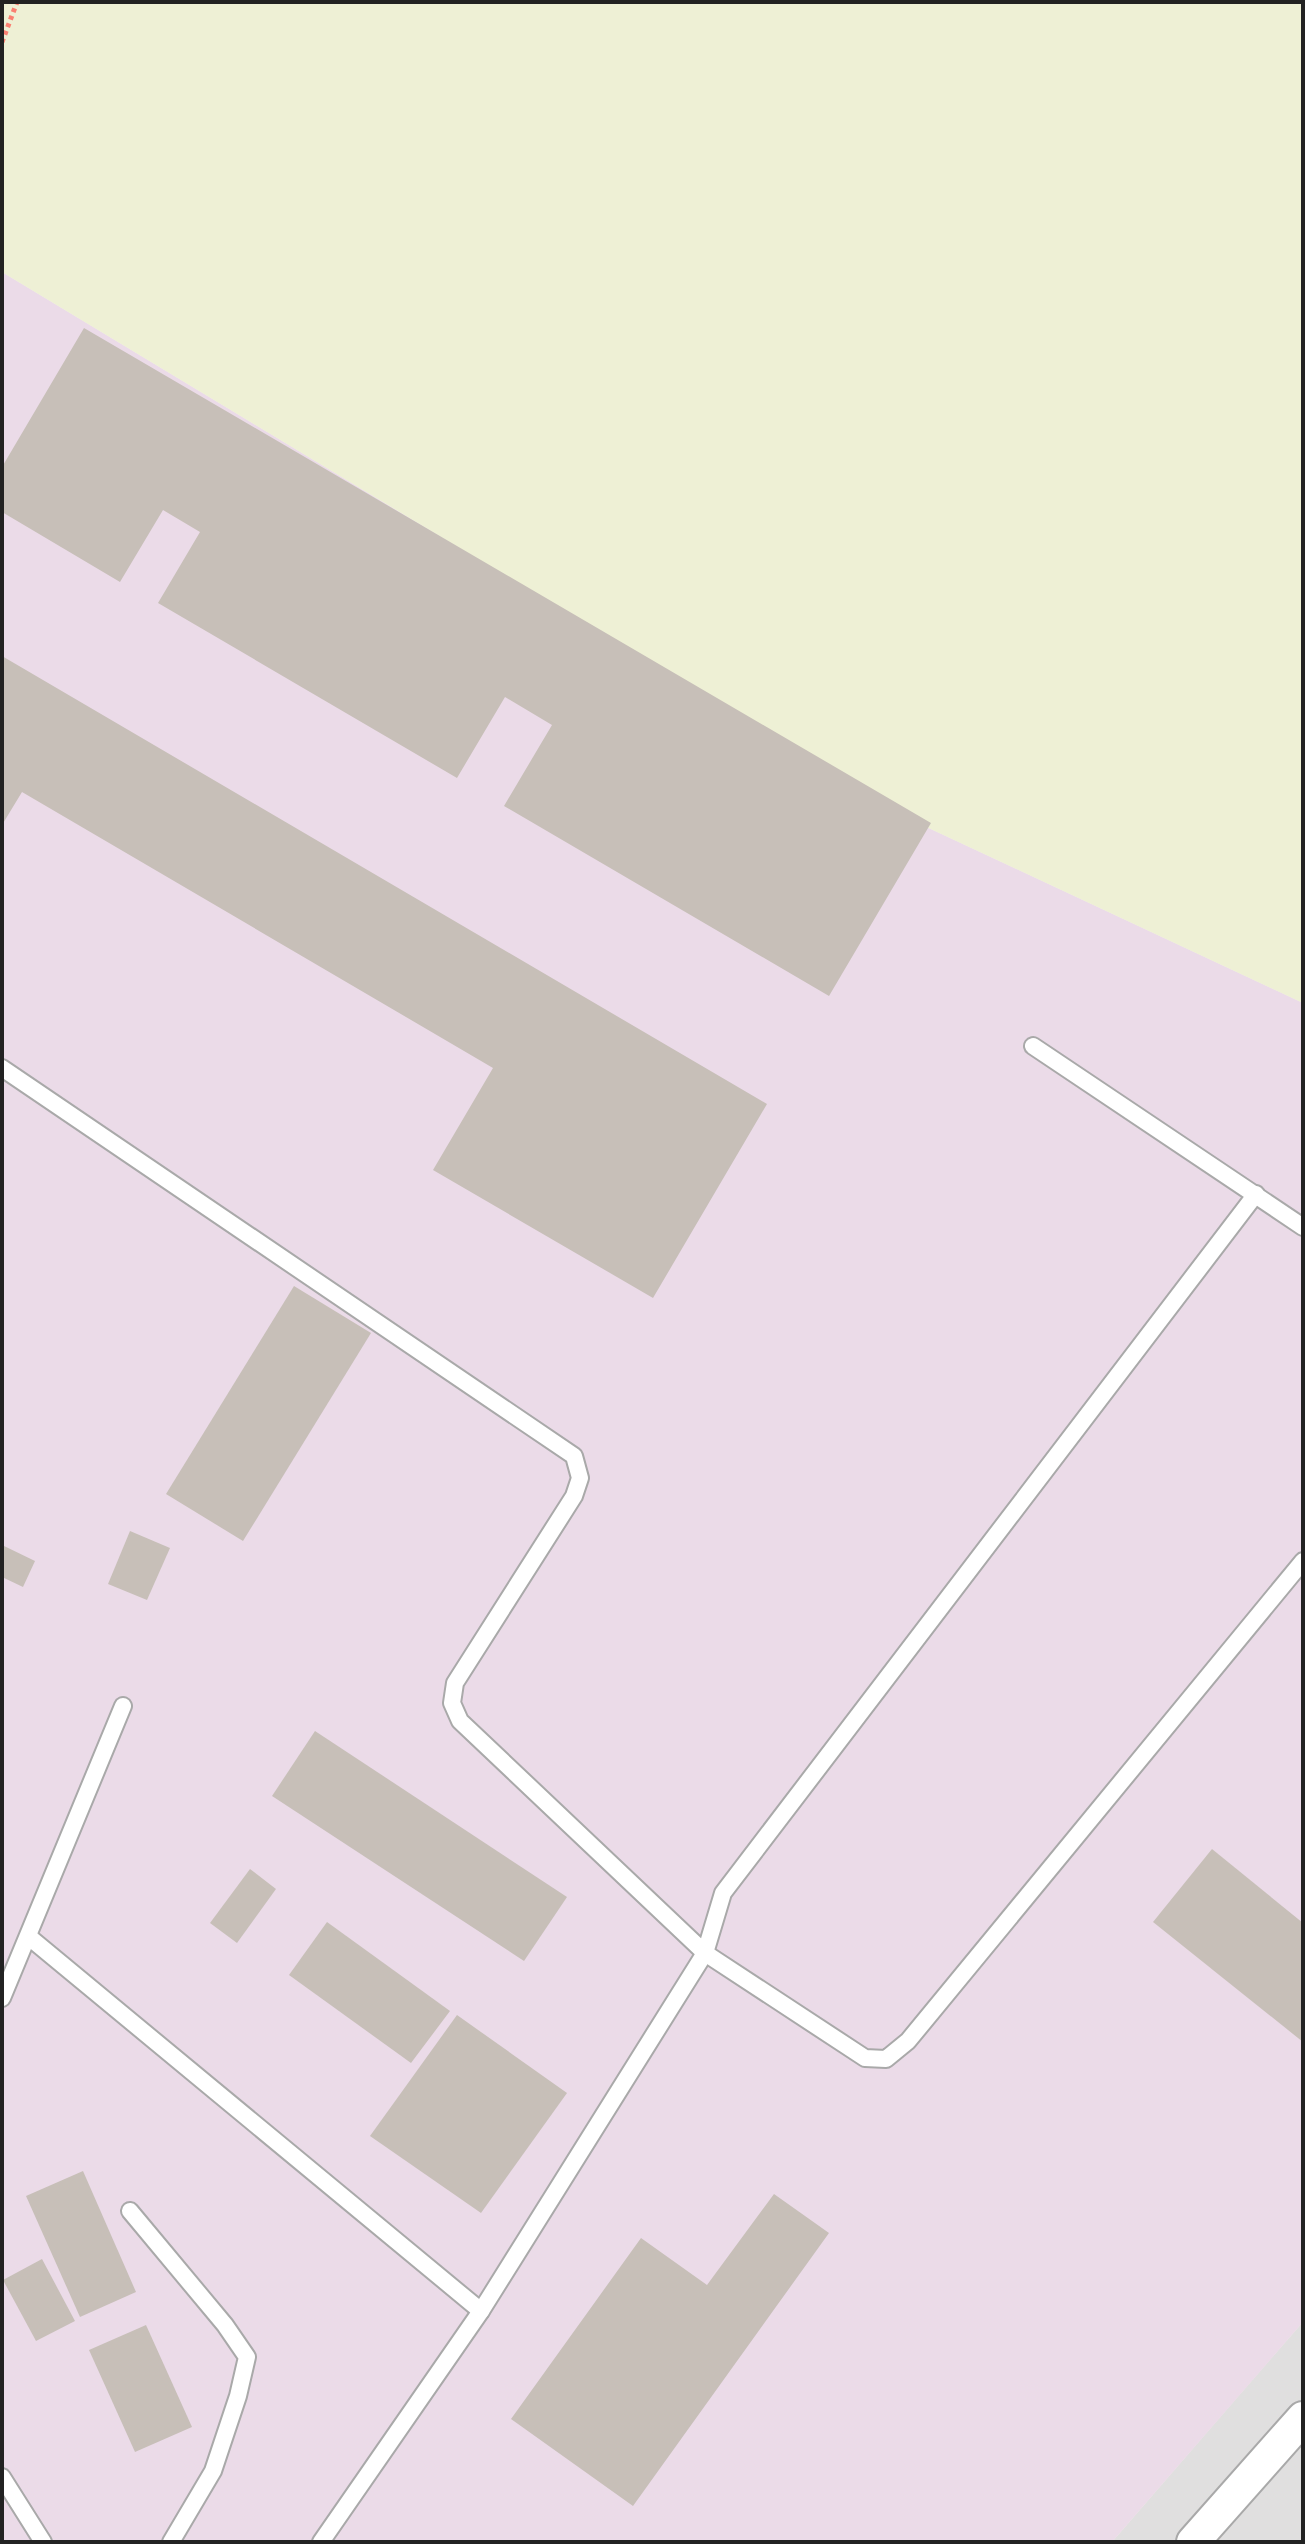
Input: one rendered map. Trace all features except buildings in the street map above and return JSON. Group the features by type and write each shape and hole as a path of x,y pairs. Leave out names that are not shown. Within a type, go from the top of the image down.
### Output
{"street":[{"path":"1193,2542 1300,2428"}],"lane":[{"path":"1033,1046 1303,1227"},
{"path":"2,1068 574,1456 580,1478 574,1496 455,1683 452,1703 460,1721 705,1953 865,2058 886,2059 908,2041 1303,1561"},
{"path":"321,2542 481,2311 705,1953 723,1893 1256,1194"},
{"path":"2,1998 123,1706"},
{"path":"29,1937 481,2311"},
{"path":"130,2211 225,2325 247,2357 238,2396 213,2471 171,2542"},
{"path":"2,2477 43,2542"}],"path":[{"path":"2,42 17,2"}],"shaded area":[{"path":"2,272 905,817 1303,1003 1303,2322 1112,2542 2,2542"},
{"path":"1303,2322 1303,2542 1112,2542 1248,2385"}],"green space":[{"path":"2,2 1303,2 1303,1003 905,817 2,272"}]}
